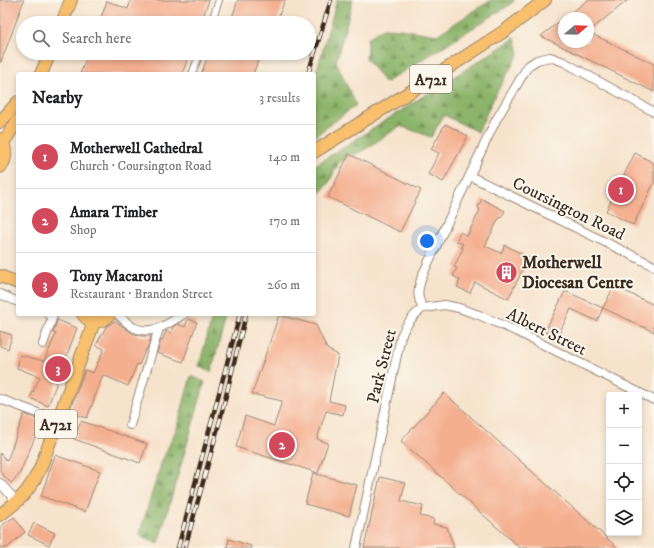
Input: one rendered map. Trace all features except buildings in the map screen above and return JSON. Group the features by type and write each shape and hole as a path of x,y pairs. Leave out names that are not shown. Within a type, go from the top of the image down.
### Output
{"main road":[{"path":"65,16 71,0"},
{"name":"A721","path":"316,151 506,30 545,0"},
{"path":"42,72 47,60"},
{"path":"0,122 16,104"},
{"path":"0,167 3,164 6,150 2,141 16,123"},
{"path":"0,276 16,282"},
{"path":"85,316 94,322 103,320 108,316"},
{"name":"A721","path":"0,515 22,498 32,485 40,469 94,322"}],"street":[{"path":"214,16 220,0"},
{"path":"423,308 418,300 418,288 422,276 496,120 528,66 537,60 550,57 564,62 654,112"},
{"path":"193,72 197,60"},
{"name":"Coursington Road","path":"470,176 654,266"},
{"path":"0,294 16,301"},
{"name":"Albert Street","path":"423,308 445,305 479,315 518,332 654,400"},
{"name":"Park Street","path":"356,548 401,336 410,319 414,314 423,308"},
{"path":"43,344 53,316"},
{"path":"119,316 134,328 143,330 154,330 181,316"},
{"path":"130,425 159,328"},
{"path":"0,399 57,420"},
{"path":"0,483 17,502"}],"green space":[{"path":"337,0 353,0 336,62 356,105 316,135 316,73"},
{"path":"491,0 515,0 508,6 385,83 366,58 368,38 383,28 437,35"},
{"path":"515,38 519,54 495,95 478,132 444,115 431,137 400,126 364,150 339,162 328,184 316,197 316,165"},
{"path":"212,316 226,316 211,372 199,366"},
{"path":"191,376 205,382 158,544 139,535 162,461 177,428"}],"railway":[{"path":"316,48 331,0"},
{"path":"309,72 312,60"},
{"path":"178,548 239,316"},
{"path":"185,548 220,420 246,316"}],"place":[{"name":"Motherwell Cathedral","path":"621,190"},
{"name":"Motherwell Diocesan Centre","path":"507,272"},
{"name":"Tony Macaroni","path":"58,369"},
{"name":"Amara Timber","path":"282,445"}]}
